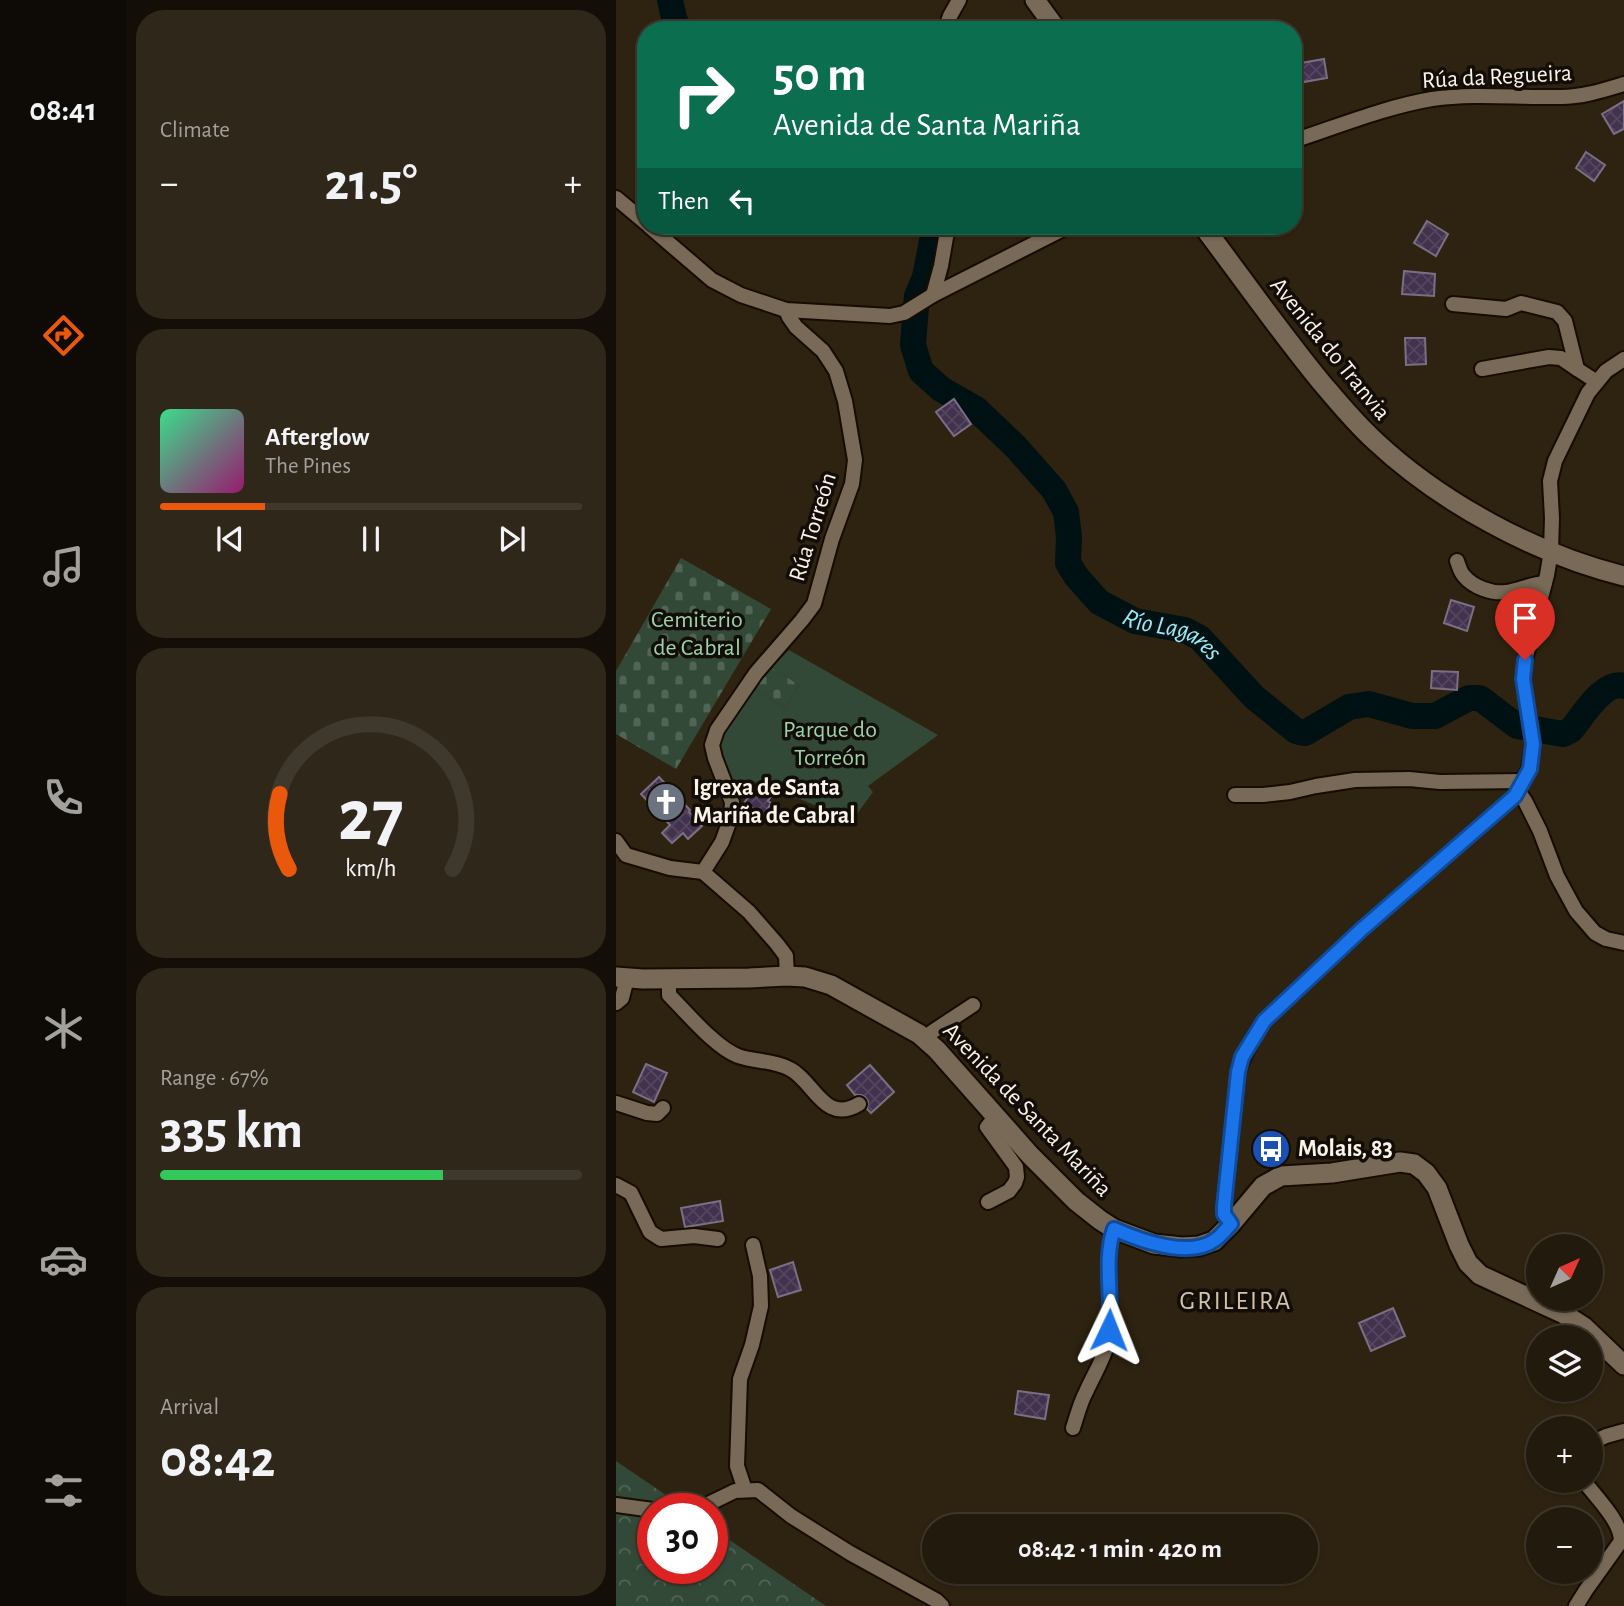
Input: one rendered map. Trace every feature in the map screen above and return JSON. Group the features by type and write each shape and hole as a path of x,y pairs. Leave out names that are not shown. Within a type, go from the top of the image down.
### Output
{"main road":[{"path":"1035,0 1050,21"},
{"name":"Avenida do Tranvia","path":"1210,235 1295,350 1346,411 1375,441 1424,483 1518,537 1576,562 1624,576"},
{"name":"Avenida de Santa Mariña","path":"621,978 787,976 806,977 831,985 919,1034 937,1050 1053,1180 1076,1201 1114,1229 1154,1244 1182,1247 1199,1246 1214,1241 1263,1185 1281,1177 1332,1173 1400,1161 1413,1164 1426,1173 1437,1188 1459,1245 1468,1263 1480,1275 1564,1314 1584,1327 1624,1365"}],"street":[{"path":"948,21 959,0"},
{"name":"Rúa da Regueira","path":"1302,138 1432,99 1479,96 1564,97 1590,94 1624,84"},
{"path":"616,198 637,216"},
{"path":"660,235 712,280 741,295 786,310 890,316 904,313 933,295 1051,235"},
{"path":"933,295 946,235"},
{"path":"1453,304 1506,309 1521,303 1557,312 1564,321 1577,369"},
{"name":"Rúa Torreón","path":"703,872 722,842 731,817 732,802 712,745 717,730 756,673 814,604 832,539 852,484 855,460 845,401 836,371 823,351 796,327 786,310"},
{"path":"1482,369 1549,357 1560,358 1597,382"},
{"path":"1231,1224 1224,1214 1224,1206 1238,1072 1242,1057 1252,1039 1264,1021 1361,930 1515,796 1530,769 1533,744 1523,679 1550,551 1550,481 1555,461 1588,393 1606,371 1624,359"},
{"path":"1457,561 1466,579 1490,591 1506,592 1545,583"},
{"path":"1236,795 1290,792 1354,780 1409,779 1520,786"},
{"path":"1520,786 1557,876 1576,911 1595,933 1624,943"},
{"path":"616,841 625,855 670,868 703,872 749,912 778,944 786,956 787,976"},
{"path":"616,1003 622,998 621,978"},
{"path":"669,979 669,995 722,1046 738,1056 793,1069 823,1103 832,1107 850,1110 859,1104"},
{"path":"925,1040 932,1032 974,1005"},
{"path":"616,1102 647,1113 657,1114 663,1108"},
{"path":"988,1202 1009,1191 1017,1177 1016,1167 987,1127 995,1117"},
{"path":"616,1185 631,1193 650,1232 661,1239 694,1236 718,1239"},
{"path":"1073,1428 1084,1395 1107,1345 1111,1316 1109,1241 1114,1229"},
{"path":"745,1490 737,1466 740,1379 752,1345 761,1306 760,1276 753,1244"},
{"path":"1603,1437 1624,1431"},
{"path":"728,1494 735,1491 758,1490 791,1516 942,1606"},
{"path":"1576,1606 1621,1541 1617,1525 1593,1493"},
{"path":"616,1506 637,1508"}],"green space":[{"name":"Cemiterio de Cabral","path":"681,558 771,609 676,769 616,734 616,671"},
{"name":"Parque do Torreón","path":"789,650 938,735 868,786 873,792 851,822 800,799 782,793 776,794 750,779 740,792 722,759 720,746 724,732 755,690 786,708 799,685 771,667"},
{"path":"771,667 799,685 786,708 755,690"},
{"path":"616,1461 663,1493 637,1493 637,1584 728,1584 728,1539 826,1606 616,1606"}],"building":[{"path":"1324,59 1327,78 1302,82 1302,63"},
{"path":"1624,101 1624,129 1614,134 1602,114"},
{"path":"1586,152 1605,165 1594,181 1576,168"},
{"path":"1427,221 1448,234 1436,256 1414,243"},
{"path":"1404,271 1435,274 1434,296 1402,294"},
{"path":"1405,338 1425,338 1426,364 1406,365"},
{"path":"954,399 971,424 954,436 936,412"},
{"path":"1451,600 1474,607 1467,631 1444,623"},
{"path":"1432,671 1458,672 1457,690 1431,688"},
{"name":"Igrexa de Santa Mariña de Cabral","path":"659,777 702,826 688,839 683,833 672,843 662,833 670,825 641,794"},
{"path":"758,784 773,793 764,815 744,803"},
{"path":"646,1064 667,1073 654,1102 633,1092"},
{"path":"870,1065 894,1092 871,1113 867,1109 868,1101 865,1097 855,1095 847,1085"},
{"path":"720,1201 723,1221 685,1227 681,1208"},
{"path":"793,1262 801,1290 778,1297 770,1270"},
{"path":"1393,1308 1405,1336 1371,1351 1359,1323"},
{"path":"1018,1391 1049,1395 1045,1419 1015,1414"}],"waterway":[{"name":"Río Lagares","path":"670,0 675,21"},
{"name":"Río Lagares","path":"933,235 925,277 917,296 913,345 921,371 941,389 976,409 1016,447 1054,490 1066,512 1068,563 1099,602 1135,621 1185,630 1200,638 1254,697 1296,731 1305,733 1349,707 1369,704 1412,716 1435,716 1469,698 1480,698 1517,726 1563,734 1571,730 1601,694 1609,688 1624,686"}],"place":[{"name":"Igrexa de Santa Mariña de Cabral","path":"666,802"},
{"name":"Molais, 83","path":"1271,1149"}],"district":[{"name":"GRILEIRA","path":"1236,1301"}],"route":[{"path":"1109,1330 1109,1241 1114,1229 1154,1244 1182,1247 1199,1246 1214,1241 1231,1224 1224,1214 1224,1206 1238,1072 1242,1057 1264,1021 1361,930 1515,796 1530,769 1533,744 1523,679 1525,660"}]}
